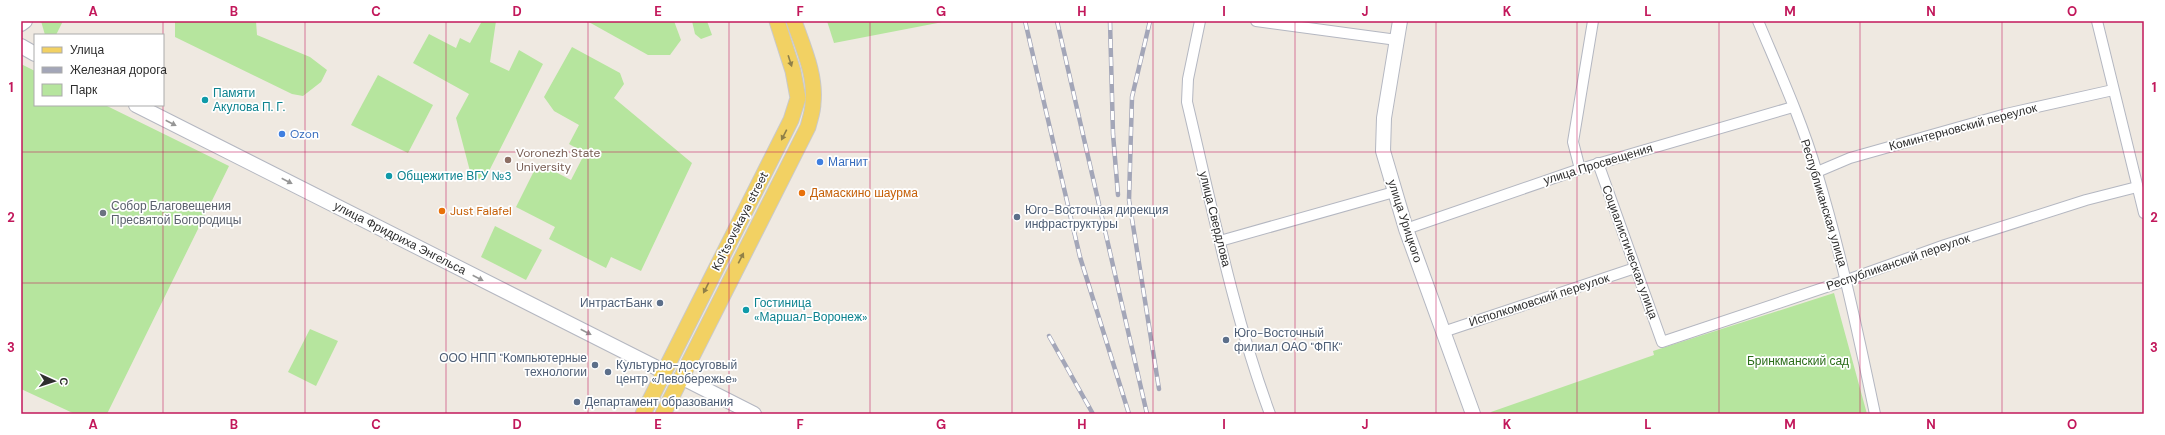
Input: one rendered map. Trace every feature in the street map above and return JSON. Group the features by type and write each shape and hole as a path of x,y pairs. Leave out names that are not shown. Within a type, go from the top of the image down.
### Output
{"main road":[{"name":"Kol'tsovskaya street","path":"643,414 663,371 791,120 798,98 793,71 777,21"},
{"name":"Kol'tsovskaya street","path":"663,414 808,127 814,103 814,84 810,67 794,21"},
{"path":"663,371 681,376"}],"street":[{"path":"21,24 25,21"},
{"name":"улица Свердлова","path":"1200,21 1188,79 1187,102 1220,241 1258,381 1270,414"},
{"path":"1256,21 1397,40"},
{"name":"улица Урицкого","path":"1400,21 1384,118 1383,150 1406,229 1442,332 1473,414"},
{"path":"1580,169 1573,142 1593,21"},
{"name":"Республиканская улица","path":"1758,21 1793,107 1817,172 1847,280 1875,414"},
{"path":"2097,21 2144,213"},
{"path":"21,46 34,53"},
{"name":"Коминтерновский переулок","path":"1817,172 1850,158 2006,114 2113,90"},
{"name":"улица Фридриха Энгельса","path":"138,106 663,371"},
{"name":"улица Просвещения","path":"1406,229 1598,163 1793,107"},
{"name":"Социалистическая улица","path":"1598,163 1662,342"},
{"name":"Республиканский переулок","path":"1662,342 1847,280 1945,245 2086,200 2137,187"},
{"path":"1220,241 1394,192"},
{"name":"Исполкомовский переулок","path":"1442,332 1635,268"},
{"path":"681,376 754,414"}],"green space":[{"path":"41,21 63,21 56,34 45,34"},
{"path":"175,21 256,21 257,35 310,57 327,70 321,82 303,96 292,94 175,37"},
{"path":"482,21 496,21 490,62 509,71 519,50 543,64 484,181 471,175 456,118 469,94 413,63 429,34 456,48 460,38 470,43"},
{"path":"587,21 674,21 681,40 670,55 648,55"},
{"path":"692,21 707,21 712,35 701,39 695,34"},
{"path":"827,21 948,21 834,43"},
{"path":"572,47 620,73 624,84 614,98 692,163 641,271 611,257 606,268 549,239 555,227 516,207 538,163 571,180 585,153 569,144 579,125 554,111 544,97"},
{"path":"21,64 34,70 34,106 107,106 229,166 107,414 75,414 21,389"},
{"path":"378,75 433,105 408,153 351,125"},
{"path":"495,226 542,250 526,280 481,257"},
{"name":"Бринкманский сад","path":"1834,293 1867,414 1492,414 1491,412 1654,355 1653,351"},
{"path":"310,329 338,341 316,386 288,372"}],"railway":[{"path":"1025,21 1080,257 1129,414"},
{"path":"1057,21 1147,414"},
{"path":"1110,21 1113,134 1118,195"},
{"path":"1150,21 1132,97 1129,200 1159,389"},
{"path":"1049,336 1093,414"}],"place":[{"name":"Памяти Акулова П. Г.","path":"205,100"},
{"name":"Ozon","path":"282,134"},
{"name":"Voronezh State University","path":"508,160"},
{"name":"Магнит","path":"820,162"},
{"name":"Общежитие ВГУ №3","path":"389,176"},
{"name":"Дамаскино шаурма","path":"802,193"},
{"name":"Just Falafel","path":"442,211"},
{"name":"Собор Благовещения Пресвятой Богородицы","path":"103,213"},
{"name":"Юго-Восточная дирекция инфраструктуры","path":"1017,217"},
{"name":"ИнтрастБанк","path":"660,303"},
{"name":"Гостиница «Маршал-Воронеж»","path":"746,310"},
{"name":"Юго-Восточный филиал ОАО \"ФПК\"","path":"1226,340"},
{"name":"ООО НПП \"Компьютерные технологии","path":"595,365"},
{"name":"Культурно-досуговый центр «Левобережье»","path":"608,372"},
{"name":"Департамент образования","path":"577,402"}]}
